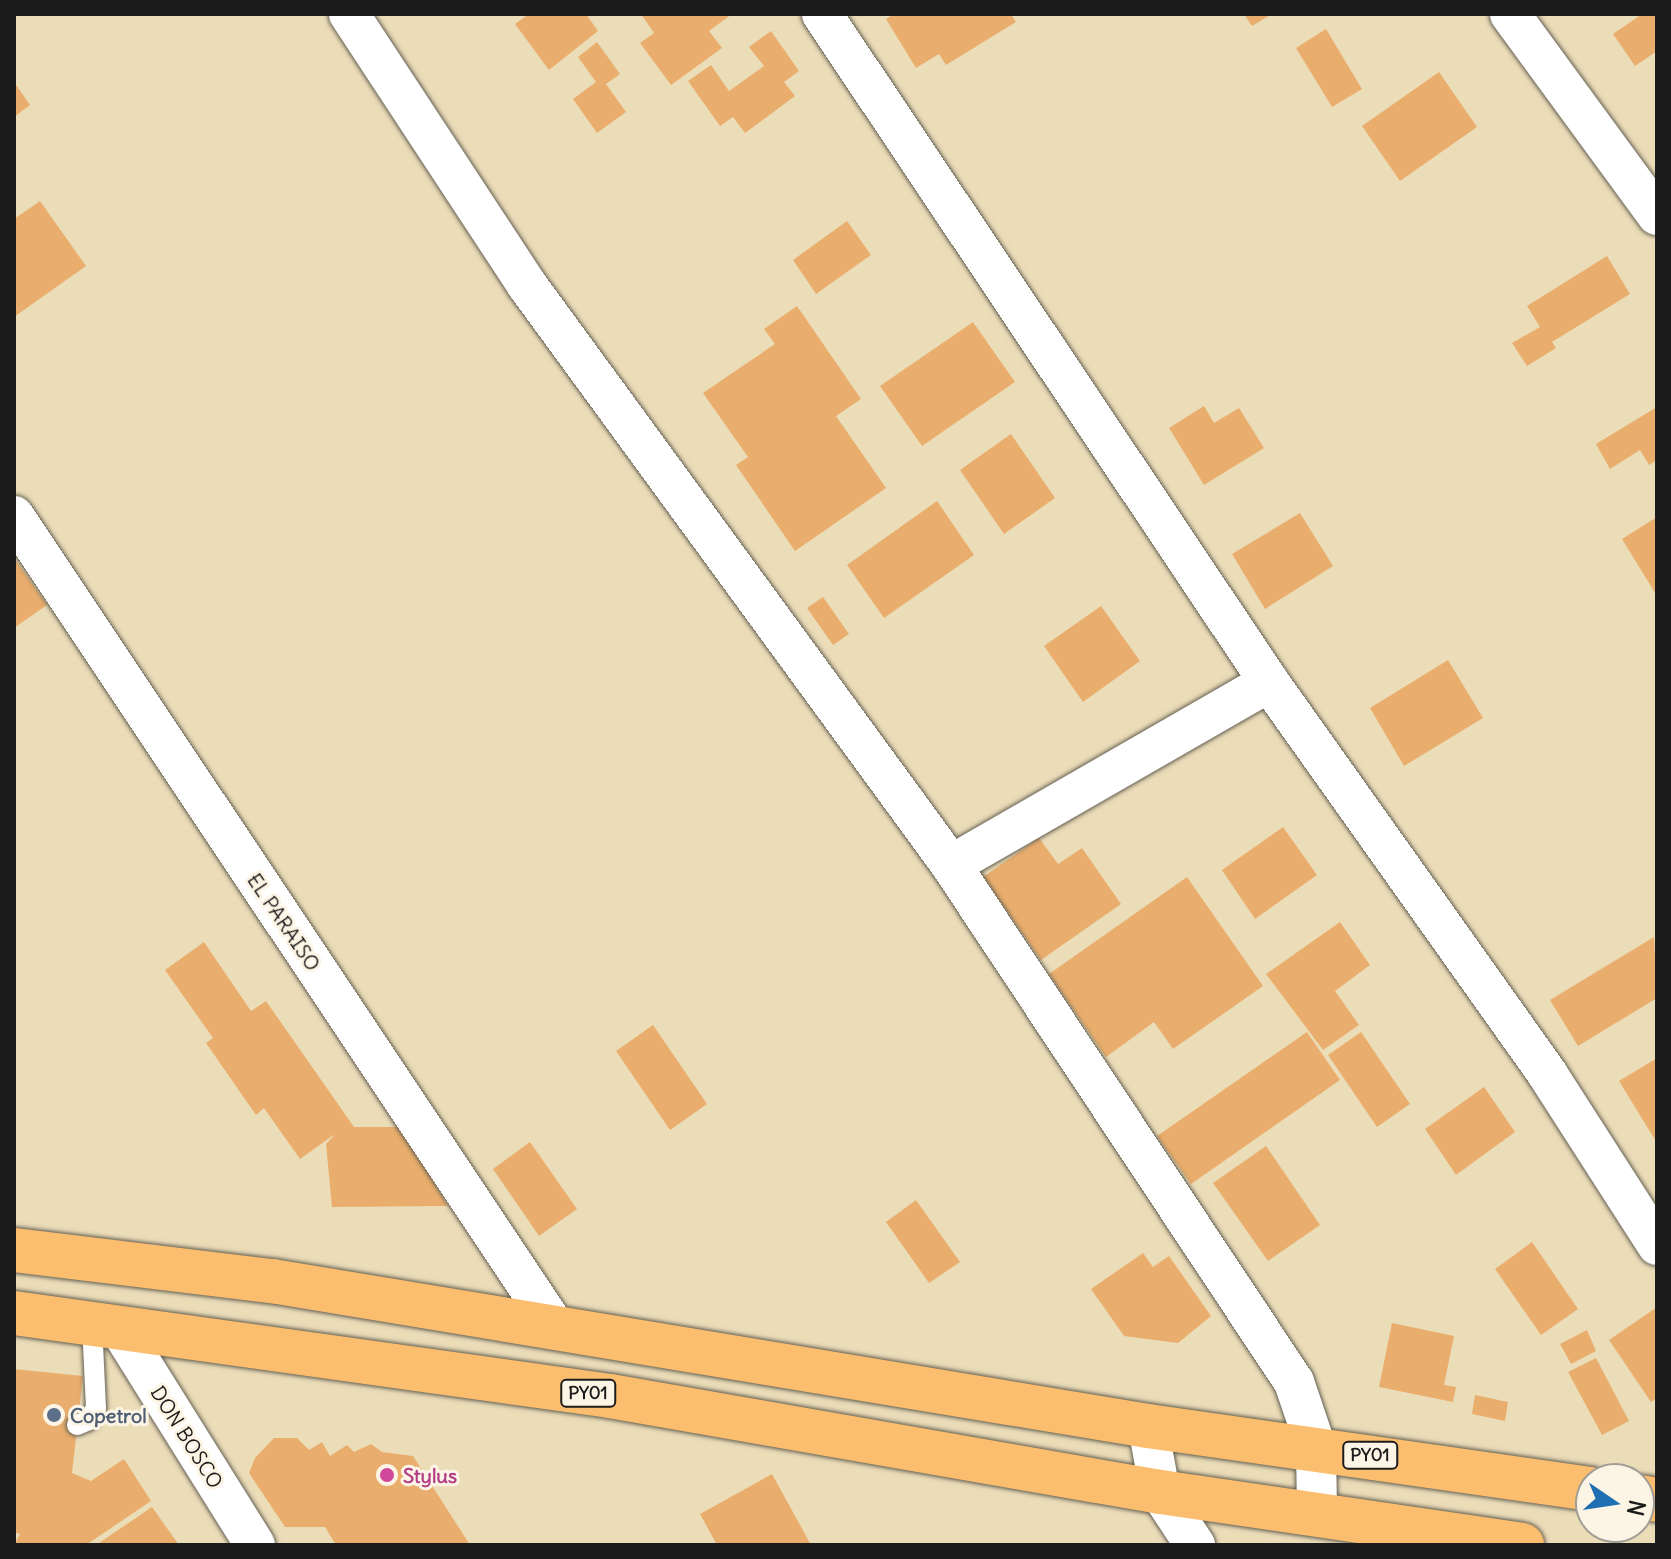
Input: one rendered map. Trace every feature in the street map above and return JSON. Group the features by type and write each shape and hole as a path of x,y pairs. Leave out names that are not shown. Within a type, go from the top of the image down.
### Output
{"highway":[{"name":"PY01","path":"14,1250 272,1281 1148,1426 1316,1447 1575,1487"},
{"name":"PY01","path":"14,1313 610,1396 1160,1492 1522,1545"}],"street":[{"path":"349,14 527,285 951,865 1294,1382 1316,1447 1317,1514"},
{"path":"822,14 1269,682 1548,1075 1657,1245"},
{"path":"1510,14 1657,215"},
{"name":"EL PARAISO","path":"14,516 555,1327"},
{"path":"951,865 1269,682"},
{"name":"DON BOSCO","path":"106,1326 255,1545"},
{"path":"1148,1426 1160,1492 1195,1545"}],"lane":[{"path":"77,1425 89,1420 96,1408 106,1326"}],"building":[{"path":"529,14 586,14 598,31 549,70 515,24"},
{"path":"641,14 732,14 709,31 722,48 671,85 640,43 654,33"},
{"path":"894,14 1011,14 1016,22 946,65 939,54 916,68 886,19"},
{"path":"1244,14 1272,14 1252,26"},
{"path":"1642,14 1657,14 1657,51 1635,66 1613,34"},
{"path":"1326,29 1362,89 1332,107 1296,48"},
{"path":"771,31 799,71 784,82 795,96 745,133 733,117 720,126 688,81 711,65 729,91 764,66 749,47"},
{"path":"597,42 620,74 606,84 626,112 597,133 573,99 596,82 578,57"},
{"path":"1439,72 1477,127 1400,181 1362,126"},
{"path":"14,82 30,105 14,117"},
{"path":"40,201 86,266 14,317 14,219"},
{"path":"847,221 871,255 816,294 793,260"},
{"path":"1607,256 1630,294 1552,342 1556,348 1527,366 1512,343 1540,327 1527,306"},
{"path":"797,306 861,399 836,416 886,488 795,551 736,465 748,457 703,393 775,344 764,329"},
{"path":"973,322 1015,382 922,446 880,386"},
{"path":"1204,406 1214,423 1239,408 1264,448 1204,485 1169,428"},
{"path":"1657,407 1657,460 1649,465 1640,450 1610,469 1596,444"},
{"path":"1011,434 1055,498 1004,534 960,470"},
{"path":"937,501 974,555 884,618 847,565"},
{"path":"1300,513 1333,566 1265,609 1232,554"},
{"path":"1657,517 1657,596 1622,539"},
{"path":"14,558 47,605 14,628"},
{"path":"823,597 849,634 833,645 807,608"},
{"path":"1101,606 1140,661 1083,702 1044,646"},
{"path":"1448,660 1483,718 1404,766 1370,708"},
{"path":"1283,827 1317,875 1255,919 1222,870"},
{"path":"1039,838 1058,864 1082,848 1121,904 1041,960 983,877"},
{"path":"1187,877 1263,986 1173,1049 1154,1022 1106,1057 1049,974"},
{"path":"1340,922 1370,965 1335,991 1359,1025 1323,1050 1266,974"},
{"path":"1654,937 1657,998 1578,1046 1550,1000"},
{"path":"204,942 251,1011 266,1001 354,1127 402,1127 448,1206 332,1207 326,1144 335,1134 300,1159 264,1108 256,1115 206,1043 213,1038 165,970"},
{"path":"653,1025 707,1104 670,1130 616,1051"},
{"path":"1307,1032 1340,1080 1191,1184 1157,1136"},
{"path":"1361,1032 1410,1104 1377,1127 1328,1055"},
{"path":"1657,1058 1657,1143 1619,1081"},
{"path":"1484,1087 1515,1132 1456,1175 1425,1129"},
{"path":"530,1142 577,1209 539,1236 493,1169"},
{"path":"1266,1146 1320,1225 1268,1261 1213,1183"},
{"path":"916,1200 960,1262 929,1283 886,1222"},
{"path":"1532,1242 1578,1309 1541,1335 1495,1269"},
{"path":"1143,1253 1153,1267 1169,1256 1211,1316 1178,1343 1124,1336 1091,1289"},
{"path":"1657,1307 1657,1398 1651,1402 1609,1340"},
{"path":"1392,1323 1454,1336 1444,1385 1456,1387 1453,1402 1379,1387"},
{"path":"1587,1330 1596,1351 1571,1364 1560,1344"},
{"path":"1596,1358 1629,1421 1602,1435 1568,1372"},
{"path":"14,1369 83,1376 72,1473 91,1481 124,1459 151,1501 86,1545 14,1545 20,1534 14,1532"},
{"path":"1475,1395 1508,1402 1505,1421 1472,1414"},
{"path":"274,1438 297,1438 309,1450 322,1442 330,1456 347,1445 354,1452 371,1444 382,1452 413,1456 470,1545 336,1545 325,1527 285,1527 249,1473 255,1458"},
{"path":"772,1474 811,1545 717,1545 700,1514"},
{"path":"152,1507 179,1545 96,1545"}],"place":[{"name":"Copetrol","path":"54,1415"},
{"name":"Stylus","path":"387,1475"}]}
